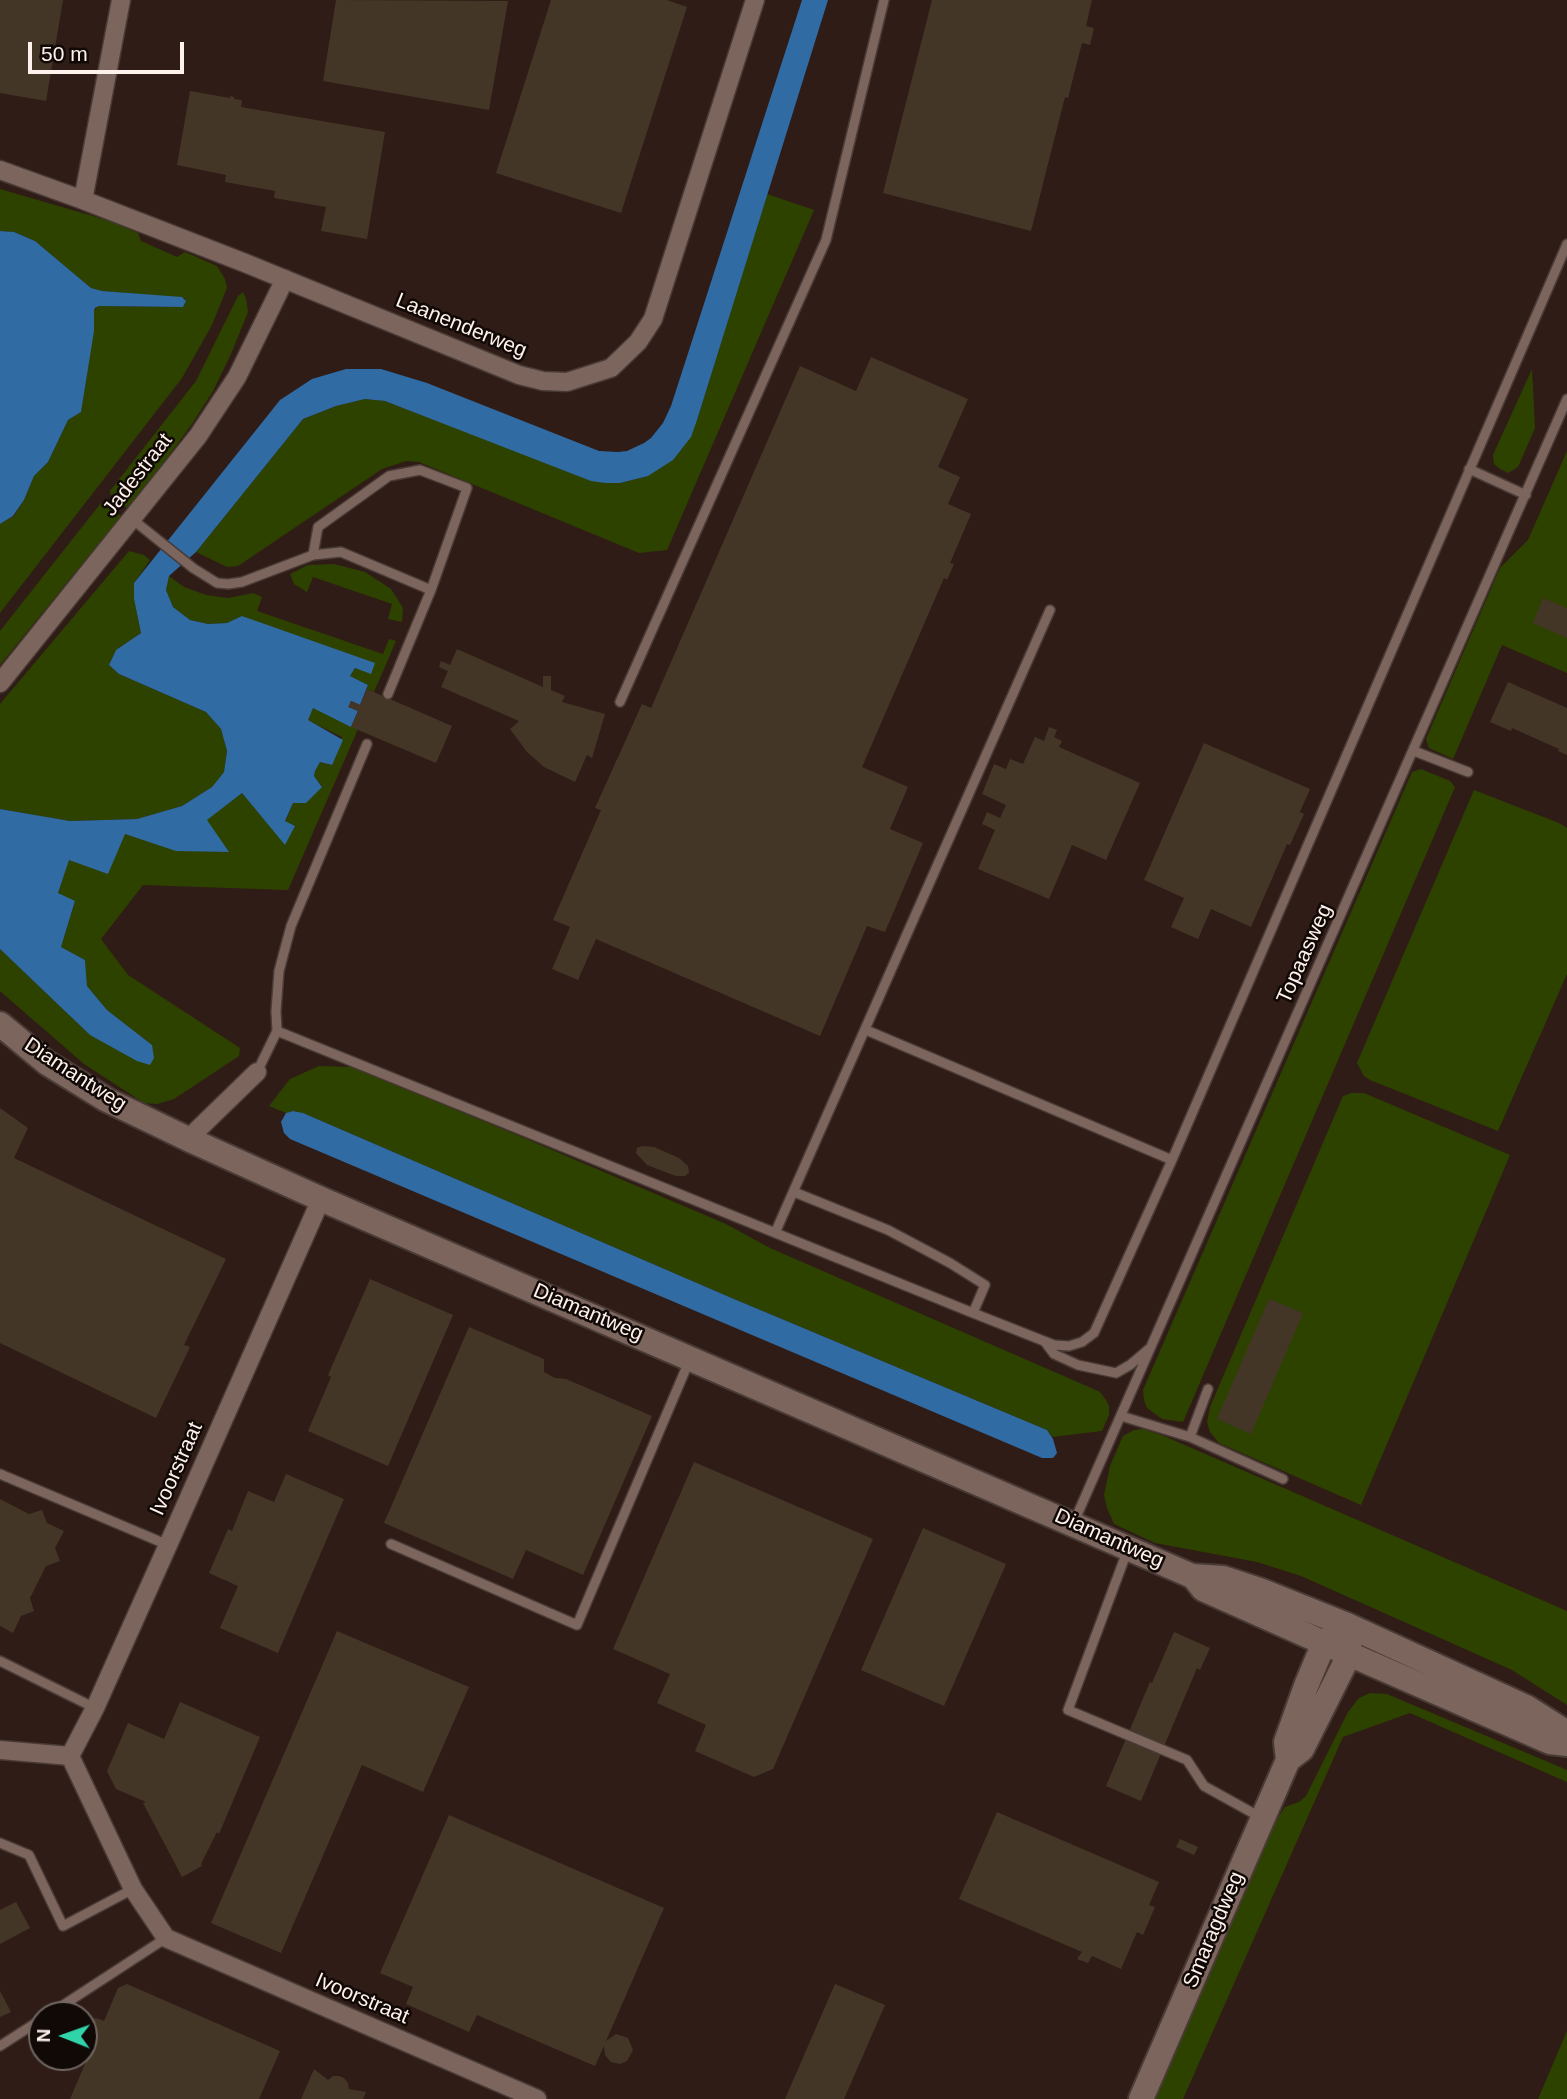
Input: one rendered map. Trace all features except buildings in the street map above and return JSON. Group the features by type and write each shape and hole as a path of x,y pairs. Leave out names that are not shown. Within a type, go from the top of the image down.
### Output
{"street":[{"path":"83,200 121,0"},
{"name":"Laanenderweg","path":"0,170 285,279 519,375 543,381 567,382 611,368 638,342 653,319 755,0"},
{"name":"Jadestraat","path":"0,683 198,436 237,377 285,279"},
{"name":"Diamantweg","path":"0,1024 47,1063 107,1100 188,1139 1192,1576 1223,1578 1347,1625 1528,1708 1567,1733"},
{"path":"188,1139 257,1072"},
{"name":"Ivoorstraat","path":"70,1756 95,1707 321,1199"},
{"name":"Diamantweg","path":"1192,1576 1203,1589 1550,1742 1567,1744"},
{"path":"1347,1625 1350,1653"},
{"name":"Smaragdweg","path":"1288,1760 1286,1742 1324,1643 1347,1625"},
{"name":"Smaragdweg","path":"1141,2099 1288,1760 1302,1749 1350,1653"},
{"path":"0,1750 70,1756 133,1889 166,1938"},
{"name":"Ivoorstraat","path":"166,1938 537,2099"}],"lane":[{"path":"620,702 826,240 884,0"},
{"path":"277,1031 1054,1345 1069,1346 1082,1342 1094,1333 1172,1160 1567,244"},
{"name":"Topaasweg","path":"1074,1523 1567,399"},
{"path":"1469,469 1526,495"},
{"path":"313,555 318,527 389,476 420,470 467,488 431,590 388,694"},
{"path":"132,519 193,568 217,583 242,582 313,555 341,551 431,590"},
{"path":"775,1233 1050,610"},
{"path":"257,1072 277,1031 279,971 291,926 367,744"},
{"path":"1414,751 1468,772"},
{"path":"866,1030 1172,1160"},
{"path":"794,1192 888,1230 950,1262 985,1285 973,1313"},
{"path":"1044,1340 1054,1354 1078,1365 1116,1373 1152,1346"},
{"path":"391,1544 577,1625 691,1358"},
{"path":"1190,1437 1208,1389"},
{"path":"1121,1416 1190,1437 1283,1479"},
{"path":"0,1474 168,1545"},
{"path":"1129,1548 1068,1710 1187,1760 1204,1786 1262,1818"},
{"path":"0,1661 95,1707"},
{"path":"0,1843 29,1855 62,1926 133,1889"},
{"path":"69,2001 166,1938"},
{"path":"0,2046 28,2028"}],"green space":[{"path":"0,189 110,221 138,233 141,241 177,257 185,252 217,266 227,288 212,325 182,378 0,613 0,524 14,516 34,476 48,462 68,420 81,412 94,310 99,306 183,307 186,301 184,298 91,288 35,241 14,232 0,231"},
{"path":"767,194 814,210 667,550 639,553 419,462 406,461 382,469 238,566 227,567 196,552 303,419 336,406 365,399 385,401 605,483 620,483 648,476 697,420"},
{"path":"243,292 248,312 213,391 192,424 127,508 110,494 110,491 196,381 238,296"},
{"path":"1532,369 1535,428 1518,467 1508,473 1494,464 1493,455"},
{"path":"1567,451 1567,673 1502,645 1453,759 1429,748 1426,739 1500,568 1528,540"},
{"path":"101,503 105,503 121,516 0,665 0,631"},
{"path":"129,551 144,555 150,560 134,583 134,599 141,633 116,650 109,665 119,674 206,712 221,729 227,751 224,772 212,787 182,806 137,819 70,821 0,809 0,704"},
{"path":"334,564 365,572 391,589 403,608 402,622 388,619 392,604 313,577 307,592 294,584 290,574 308,565"},
{"path":"169,576 184,587 206,595 228,598 253,593 262,597 257,611 383,654 389,639 396,641 374,692 367,689 368,685 350,676 355,668 243,616 227,623 208,624 190,620 173,607 166,590"},
{"path":"313,707 358,729 288,890 143,885 101,939 128,975 240,1048 239,1056 174,1099 157,1104 144,1103 84,1064 0,991 0,949 90,1035 152,1045 107,1010 87,986 85,960 61,947 75,902 58,893 69,859 125,834 176,850 228,852 206,820 242,793 285,844 294,826 285,822 293,803 322,786 314,776 315,771 320,762 331,765 342,737 307,720"},
{"path":"1421,769 1450,781 1455,787 1183,1422 1162,1419 1147,1408 1143,1390 1412,772"},
{"path":"1474,790 1567,828 1567,974 1498,1131 1370,1080 1364,1076 1357,1063"},
{"path":"319,1066 351,1067 517,1135 726,1224 770,1248 1100,1392 1109,1406 1109,1415 1102,1431 1052,1437 1047,1430 734,1299 303,1113 286,1113 269,1106 290,1079"},
{"path":"1364,1093 1510,1155 1361,1505 1219,1443 1210,1432 1207,1422 1210,1407 1343,1096"},
{"path":"1143,1429 1567,1611 1567,1705 1512,1670 1301,1576 1257,1562 1155,1543 1114,1524 1104,1495 1110,1466 1123,1436"},
{"path":"1370,1693 1387,1694 1567,1770 1567,1782 1410,1713 1343,1737 1183,2099 1155,2099 1266,1836 1285,1807 1306,1796 1348,1712 1359,1698"},
{"path":"1567,2031 1567,2099 1538,2099"}],"water":[{"path":"802,0 828,0 697,420 691,437 673,460 648,476 620,483 591,481 385,401 365,399 336,406 303,419 196,552 169,576 166,590 173,607 190,620 208,624 227,623 242,616 375,663 371,674 355,668 350,676 368,685 360,705 351,701 349,707 358,711 351,727 313,708 308,720 343,740 332,765 320,762 315,771 314,776 322,787 306,803 293,803 285,821 295,826 285,845 242,793 207,820 229,852 176,851 125,834 108,874 69,860 58,893 75,901 61,947 85,960 87,986 107,1010 152,1045 154,1058 150,1065 137,1061 90,1035 0,949 0,809 70,821 137,819 182,806 212,787 224,772 227,751 221,729 206,712 119,674 109,665 116,650 141,633 134,599 134,583 280,400 312,379 346,369 381,369 427,383 599,451 627,451 651,438 663,423 671,406"},
{"path":"0,231 14,232 35,241 91,288 182,297 186,301 183,307 95,308 81,412 68,420 48,462 34,476 24,500 13,516 0,524"},
{"path":"293,1111 1047,1430 1057,1453 1053,1458 1042,1458 290,1139 284,1133 281,1122 286,1113"}]}
